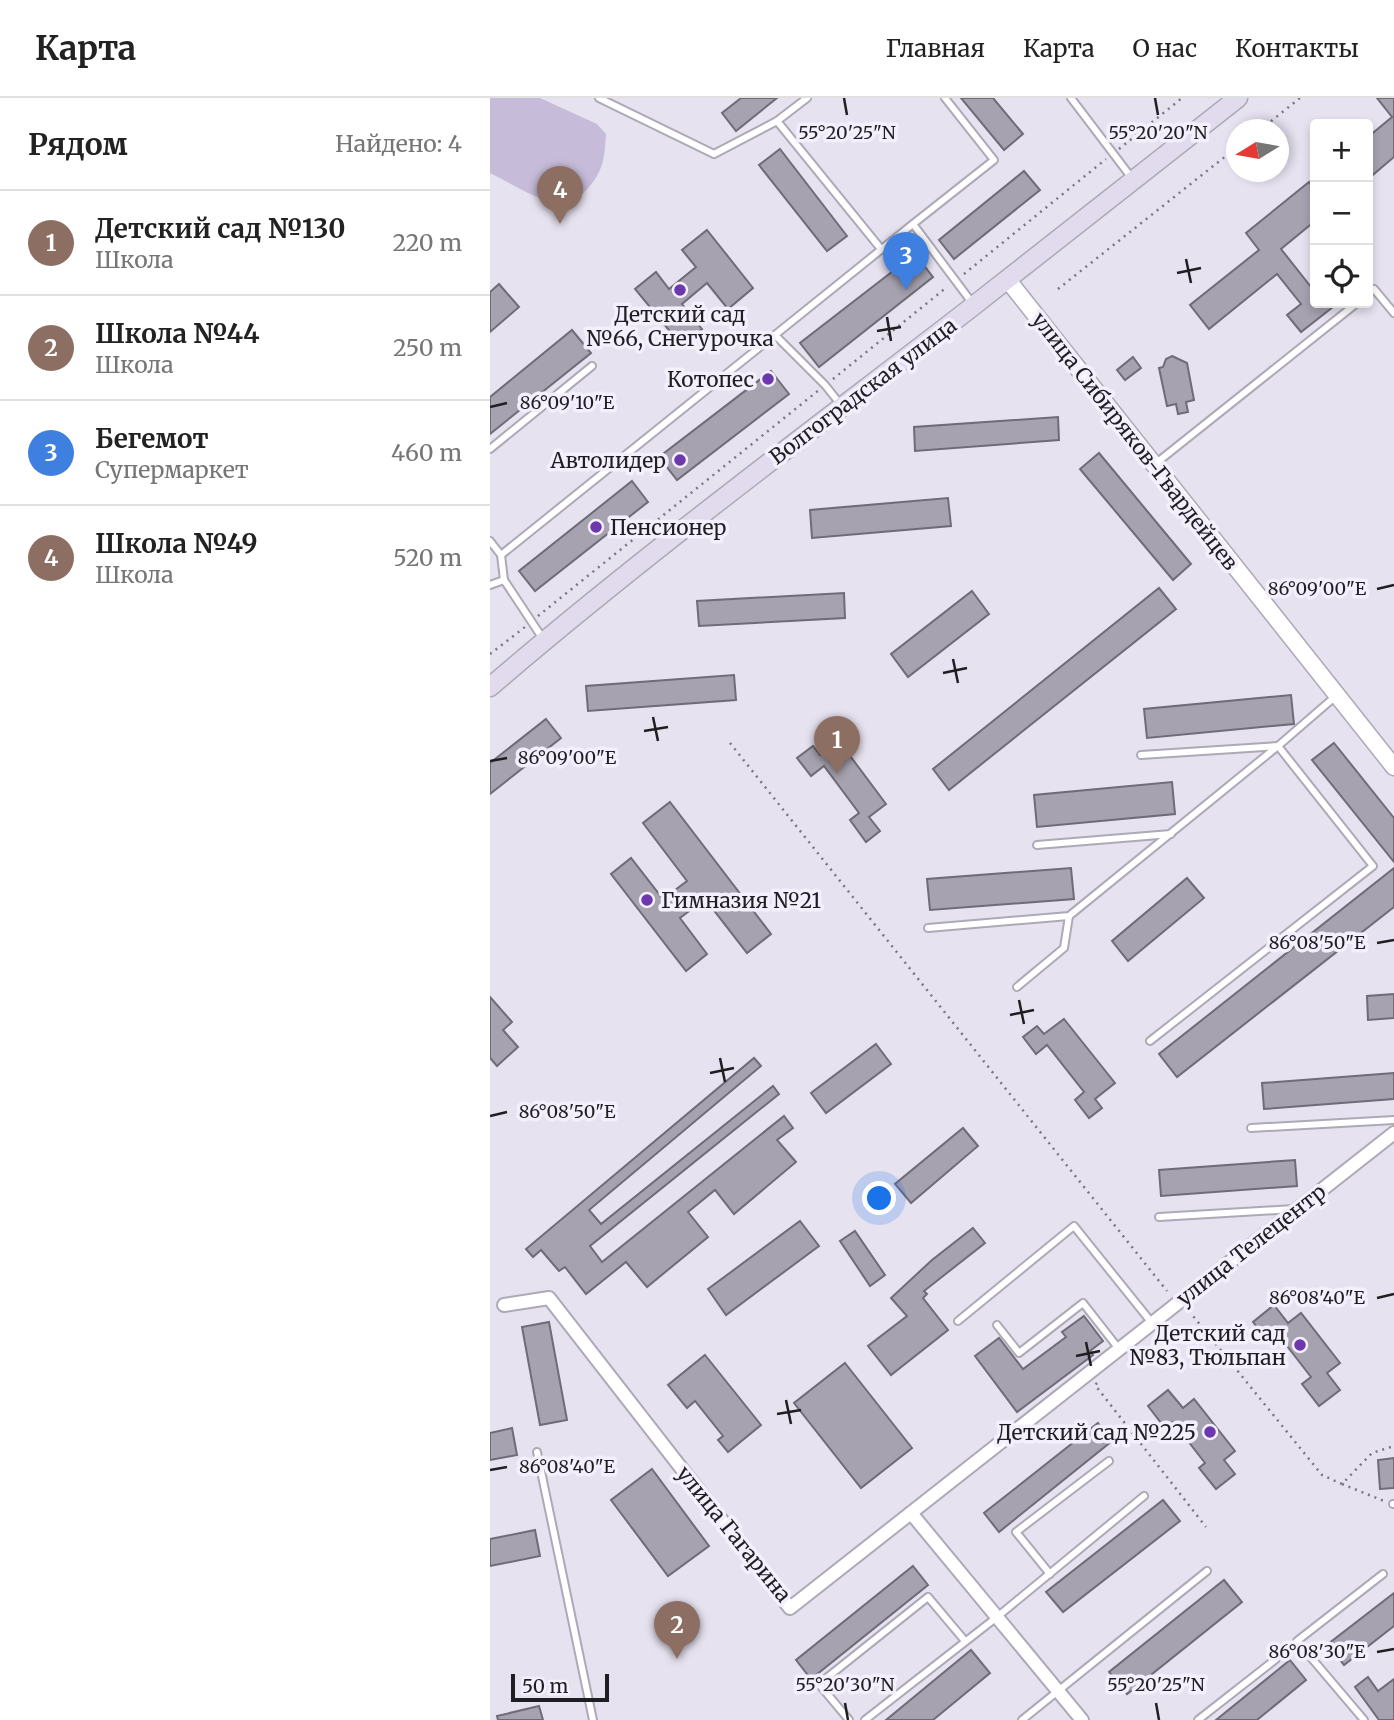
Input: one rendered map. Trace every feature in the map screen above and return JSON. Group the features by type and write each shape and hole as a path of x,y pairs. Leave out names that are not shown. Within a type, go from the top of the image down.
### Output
{"main road":[{"name":"Волгоградская улица","path":"490,687 544,641 1238,98"}],"street":[{"name":"улица Сибиряков-Гвардейцев","path":"1007,279 1394,767"},
{"name":"улица Телецентр","path":"911,1513 1394,1133"},
{"name":"улица Гагарина","path":"504,1305 549,1298 790,1608 911,1513"},
{"path":"911,1513 1082,1720"}],"lane":[{"path":"599,98 714,154 777,121 807,98"},
{"path":"613,105 621,98"},
{"path":"500,555 994,160 945,98"},
{"path":"1071,98 1133,180"},
{"path":"777,121 881,249"},
{"path":"913,224 974,306"},
{"path":"1373,290 1394,313"},
{"path":"1154,465 1351,308"},
{"path":"775,335 825,385 842,407"},
{"path":"490,449 592,366"},
{"path":"490,541 500,555 504,580 544,641"},
{"path":"490,585 504,580"},
{"path":"928,928 1069,916 1337,695"},
{"path":"1141,755 1278,746"},
{"path":"1150,1041 1373,866 1278,746"},
{"path":"1037,845 1171,834"},
{"path":"1017,987 1063,948 1069,916"},
{"path":"1251,1128 1394,1120"},
{"path":"1159,1217 1298,1209"},
{"path":"958,1321 1074,1226 1152,1323"},
{"path":"997,1325 1019,1353 1083,1303 1119,1349"},
{"path":"537,1452 593,1720"},
{"path":"1050,1574 1016,1532 1109,1461"},
{"path":"865,1720 997,1617 1143,1496"},
{"path":"1022,1720 1208,1571"},
{"path":"1364,1720 1297,1641 1383,1574"},
{"path":"849,1720 819,1684 928,1597 965,1641"},
{"path":"1198,1720 1276,1659"}],"path":[{"path":"490,654 1182,98"},
{"path":"1274,119 1300,98"},
{"path":"1058,289 1226,157"},
{"path":"730,743 1167,1291"},
{"path":"1189,1311 1322,1475 1393,1504"},
{"path":"1105,1377 1095,1385 1206,1527"},
{"path":"1342,1484 1372,1453 1394,1446"}],"shaded area":[{"path":"490,98 540,98 597,124 606,134 602,163 592,184 574,200 561,204 529,194 490,173"}],"building":[{"path":"741,98 777,98 736,131 722,113"},
{"path":"961,98 993,98 1023,134 1004,150"},
{"path":"1377,98 1394,98 1394,157 1373,175 1373,133 1392,117"},
{"path":"780,149 847,236 827,251 759,165"},
{"path":"1024,171 1040,190 954,259 939,240"},
{"path":"1309,182 1310,225 1281,249 1310,286 1310,308 1332,308 1301,332 1287,315 1301,304 1277,274 1209,329 1190,305 1259,250 1246,233"},
{"path":"707,230 753,288 728,309 707,283 682,304 702,329 682,346 635,289 656,272 669,289 696,267 682,250"},
{"path":"915,254 933,277 819,367 800,343"},
{"path":"499,284 519,307 490,332 490,292"},
{"path":"572,330 591,353 490,434 490,397"},
{"path":"1172,356 1187,363 1194,400 1186,402 1188,412 1178,414 1176,404 1167,406 1159,368"},
{"path":"1133,357 1141,368 1125,380 1117,370"},
{"path":"771,371 789,394 677,480 659,457"},
{"path":"1058,417 1059,440 915,451 914,427"},
{"path":"1099,453 1191,564 1173,580 1080,469"},
{"path":"632,481 648,502 535,591 519,571"},
{"path":"948,498 951,526 812,538 810,510"},
{"path":"1159,588 1176,609 949,790 933,769"},
{"path":"972,591 989,614 908,677 891,654"},
{"path":"844,593 845,618 699,626 697,601"},
{"path":"734,675 736,700 588,711 586,686"},
{"path":"1291,695 1294,724 1147,738 1144,709"},
{"path":"546,719 561,738 490,794 490,763"},
{"path":"839,741 886,804 869,817 880,831 866,842 850,820 859,813 824,766 811,776 797,758 813,746 820,755"},
{"path":"1334,743 1394,818 1394,862 1312,760"},
{"path":"1172,782 1175,814 1037,827 1034,795"},
{"path":"670,802 771,934 747,953 705,899 680,918 707,954 686,971 611,874 631,858 663,899 687,881 643,823"},
{"path":"1071,868 1074,899 930,910 927,879"},
{"path":"1394,868 1394,907 1177,1077 1159,1054"},
{"path":"1187,878 1204,898 1128,961 1112,941"},
{"path":"1394,994 1394,1018 1368,1020 1367,996"},
{"path":"490,997 512,1022 503,1030 518,1047 497,1066 490,1058"},
{"path":"1064,1019 1115,1083 1095,1099 1102,1108 1089,1118 1075,1100 1084,1092 1047,1045 1036,1054 1023,1037 1037,1026 1044,1034"},
{"path":"876,1044 891,1064 826,1113 811,1093"},
{"path":"754,1058 761,1066 589,1210 601,1224 773,1086 779,1094 590,1246 602,1262 784,1116 793,1128 777,1140 796,1162 734,1214 715,1190 688,1212 708,1237 647,1287 626,1262 586,1294 565,1267 559,1271 541,1250 533,1257 526,1249"},
{"path":"1394,1073 1394,1099 1264,1109 1262,1083"},
{"path":"963,1128 978,1146 911,1203 895,1184"},
{"path":"1295,1160 1297,1186 1161,1196 1159,1170"},
{"path":"800,1221 819,1246 726,1315 708,1289"},
{"path":"973,1228 985,1243 924,1291 927,1294 923,1298 948,1330 891,1375 868,1346 907,1316 891,1298 932,1260"},
{"path":"855,1231 885,1275 870,1286 840,1241"},
{"path":"1274,1305 1288,1323 1301,1313 1340,1363 1327,1373 1340,1390 1319,1406 1302,1384 1311,1377 1280,1337 1270,1344 1253,1322"},
{"path":"1084,1316 1103,1341 1090,1351 1093,1355 1017,1412 975,1356 999,1338 1023,1369 1066,1337 1062,1332"},
{"path":"549,1322 567,1420 540,1425 522,1327"},
{"path":"705,1355 761,1425 728,1452 718,1440 723,1436 695,1401 687,1408 668,1385"},
{"path":"845,1363 912,1448 861,1488 794,1403"},
{"path":"1168,1390 1183,1408 1194,1399 1235,1451 1224,1460 1235,1474 1216,1489 1199,1468 1205,1463 1173,1422 1165,1428 1148,1406"},
{"path":"1098,1423 1112,1441 999,1532 984,1513"},
{"path":"512,1428 517,1455 490,1460 490,1433"},
{"path":"1394,1458 1394,1488 1380,1489 1378,1460"},
{"path":"652,1469 709,1546 668,1576 611,1500"},
{"path":"1163,1500 1180,1521 1063,1612 1046,1592"},
{"path":"535,1530 540,1556 490,1566 490,1539"},
{"path":"913,1566 928,1585 811,1679 796,1660"},
{"path":"1224,1580 1242,1602 1127,1694 1109,1672"},
{"path":"1394,1593 1394,1626 1344,1665 1328,1644"},
{"path":"971,1650 990,1673 933,1720 886,1720"},
{"path":"1290,1660 1306,1680 1257,1720 1216,1720"},
{"path":"1368,1677 1378,1691 1394,1679 1394,1720 1379,1720 1355,1687"},
{"path":"539,1706 543,1720 498,1720 497,1716"}],"place":[{"name":"Школа №49","path":"560,224"},
{"name":"Детский сад №66, Снегурочка","path":"680,290"},
{"name":"Бегемот","path":"906,290"},
{"name":"Котопес","path":"768,379"},
{"name":"Автолидер","path":"680,460"},
{"name":"Пенсионер","path":"596,527"},
{"name":"Детский сад №130","path":"837,774"},
{"name":"Гимназия №21","path":"647,900"},
{"name":"Детский сад №83, Тюльпан","path":"1300,1345"},
{"name":"Детский сад №225","path":"1210,1432"},
{"name":"Школа №44","path":"677,1659"}]}
